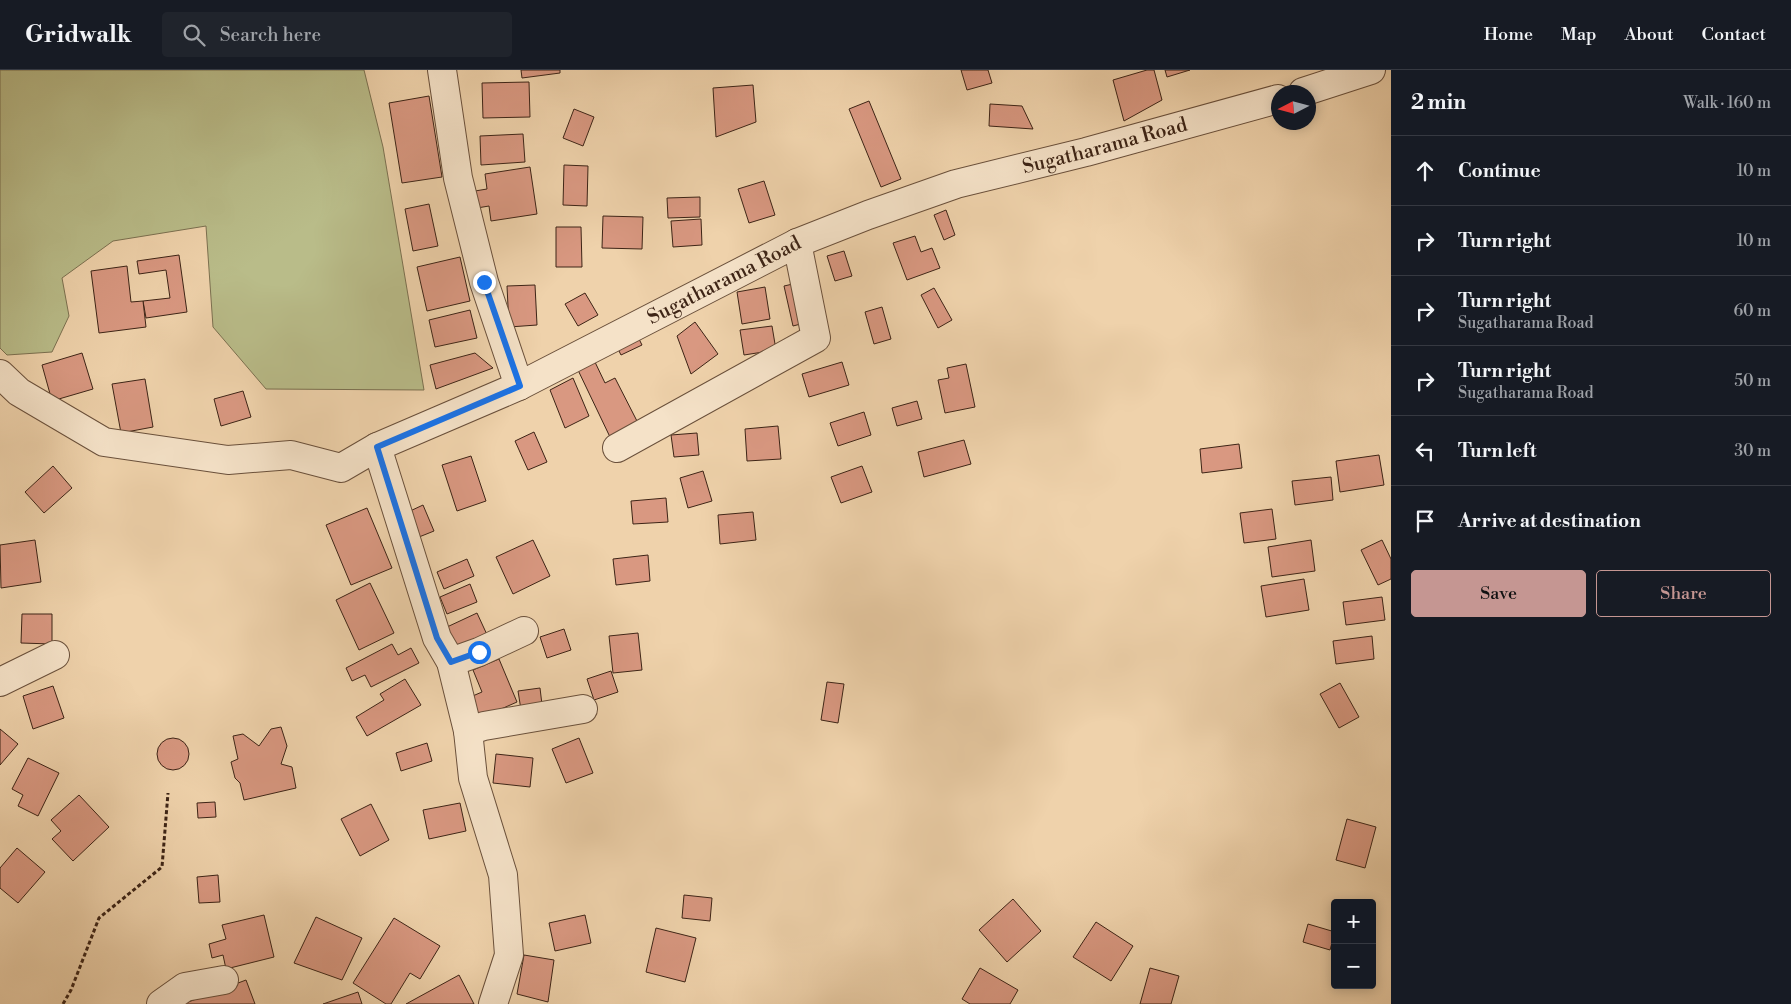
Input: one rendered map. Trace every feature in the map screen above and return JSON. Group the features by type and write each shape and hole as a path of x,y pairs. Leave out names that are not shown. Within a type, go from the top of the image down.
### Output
{"street":[{"path":"442,70 458,178 484,282 520,386"},
{"path":"1316,88 1371,70"},
{"name":"Sugatharama Road","path":"0,374 19,392 104,442 228,460 291,455 341,468 377,447 520,386 797,243 868,215 956,184 1086,152 1271,102"},
{"path":"617,448 816,338 797,243"},
{"path":"377,447 437,638 451,662 468,731 473,778 503,875 509,955 493,1004"},
{"path":"451,662 479,652 524,631"},
{"path":"0,682 55,655"},
{"path":"468,731 484,726 583,709"},
{"path":"161,1004 185,988 224,980"}],"path":[{"path":"63,1004 71,990 99,918 162,866 168,793"}],"green space":[{"path":"0,70 364,70 383,147 424,390 266,389 213,327 206,226 113,241 62,278 69,316 52,352 7,355 0,348"}],"building":[{"path":"521,70 560,70 560,73 522,78"},
{"path":"961,70 988,70 992,83 967,90"},
{"path":"1147,70 1154,70 1162,100 1124,121 1113,80"},
{"path":"1165,70 1190,70 1167,77"},
{"path":"529,82 530,117 483,118 482,83"},
{"path":"753,85 756,122 716,137 713,88"},
{"path":"429,96 442,177 402,183 389,103"},
{"path":"869,101 901,179 881,187 849,109"},
{"path":"990,104 1022,106 1033,129 989,126"},
{"path":"574,109 594,117 583,146 563,138"},
{"path":"523,134 525,162 481,165 480,136"},
{"path":"564,165 588,166 587,206 563,205"},
{"path":"530,167 537,214 491,221 489,206 477,208 475,191 487,189 485,174"},
{"path":"764,181 775,215 749,223 738,189"},
{"path":"700,197 700,217 668,218 667,198"},
{"path":"429,204 438,246 413,251 405,209"},
{"path":"946,210 955,235 944,240 934,215"},
{"path":"603,216 643,217 642,249 602,248"},
{"path":"701,219 702,245 673,247 671,221"},
{"path":"556,227 581,227 582,267 556,267"},
{"path":"915,236 921,252 932,248 940,268 907,280 893,243"},
{"path":"844,251 852,276 835,281 827,256"},
{"path":"179,255 187,312 146,318 143,301 170,298 166,270 139,274 137,261"},
{"path":"460,257 470,301 427,311 417,267"},
{"path":"127,266 131,302 143,301 146,327 99,333 91,271"},
{"path":"806,281 816,320 793,326 784,286"},
{"path":"535,285 537,325 509,327 507,286"},
{"path":"765,287 770,319 742,324 737,292"},
{"path":"934,288 952,320 938,328 921,295"},
{"path":"585,293 598,315 578,326 565,304"},
{"path":"882,307 891,339 874,344 865,312"},
{"path":"470,310 477,338 435,347 429,320"},
{"path":"695,322 718,354 691,374 677,336"},
{"path":"772,326 776,350 744,355 740,330"},
{"path":"635,331 642,345 621,355 614,341"},
{"path":"82,353 93,389 52,401 42,365"},
{"path":"475,353 493,368 436,389 430,365"},
{"path":"594,360 605,383 615,378 638,423 610,437 577,368"},
{"path":"842,362 849,385 809,397 802,374"},
{"path":"966,364 975,407 945,413 938,380 949,378 947,368"},
{"path":"573,378 589,416 565,428 550,390"},
{"path":"145,379 153,427 121,433 112,384"},
{"path":"243,391 251,417 221,426 214,399"},
{"path":"917,401 922,419 897,426 892,408"},
{"path":"864,412 871,435 838,446 830,423"},
{"path":"778,426 781,459 747,461 745,429"},
{"path":"534,432 547,462 528,470 515,441"},
{"path":"697,433 699,455 674,457 671,435"},
{"path":"964,440 971,464 924,477 918,452"},
{"path":"1239,444 1242,468 1202,473 1200,449"},
{"path":"1379,455 1384,485 1340,492 1336,461"},
{"path":"471,456 486,501 457,511 442,465"},
{"path":"53,466 72,488 44,513 25,492"},
{"path":"862,466 872,492 841,503 831,477"},
{"path":"703,471 712,501 688,508 680,478"},
{"path":"1331,477 1333,500 1295,505 1292,481"},
{"path":"666,498 668,522 633,524 631,501"},
{"path":"423,505 434,531 419,537 408,512"},
{"path":"367,508 392,568 351,585 326,525"},
{"path":"1272,509 1276,539 1244,543 1240,513"},
{"path":"753,512 756,540 720,544 718,515"},
{"path":"35,540 41,582 1,588 0,545"},
{"path":"533,540 550,576 513,594 496,557"},
{"path":"1311,540 1315,571 1272,577 1268,547"},
{"path":"1382,540 1391,559 1391,579 1378,585 1361,550"},
{"path":"648,555 650,581 616,585 613,559"},
{"path":"467,559 474,576 444,589 437,572"},
{"path":"1304,579 1309,610 1266,617 1261,586"},
{"path":"370,583 394,633 359,650 336,600"},
{"path":"470,584 477,602 447,614 440,597"},
{"path":"1382,597 1385,620 1346,625 1343,602"},
{"path":"477,613 489,639 459,653 447,627"},
{"path":"22,614 52,614 52,644 21,643"},
{"path":"564,629 571,650 547,658 540,637"},
{"path":"638,633 642,670 613,673 609,636"},
{"path":"1372,636 1374,659 1336,664 1333,641"},
{"path":"392,644 398,655 411,648 419,663 371,687 365,675 352,681 346,668"},
{"path":"499,659 517,702 476,720 468,698 482,692 473,670"},
{"path":"611,671 618,692 594,700 587,679"},
{"path":"405,679 421,705 367,736 356,717 384,700 380,694"},
{"path":"827,682 844,684 838,723 821,720"},
{"path":"1340,683 1359,717 1339,728 1320,694"},
{"path":"53,686 64,718 33,729 23,696"},
{"path":"540,688 543,713 522,716 518,691"},
{"path":"281,727 287,746 281,764 292,767 296,788 244,800 240,783 235,778 231,762 238,759 233,736 243,734 259,746 271,729"},
{"path":"0,729 18,744 0,765"},
{"path":"173,738 179,739 184,743 188,748 188,760 184,765 179,769 173,770 167,769 162,765 158,760 157,754 158,748 162,743 167,739"},
{"path":"579,738 593,773 566,783 552,749"},
{"path":"427,743 432,761 401,771 396,753"},
{"path":"496,754 533,758 530,787 493,783"},
{"path":"28,758 59,773 38,816 18,806 23,795 12,789"},
{"path":"79,795 109,827 73,861 52,839 61,831 51,820"},
{"path":"215,802 216,817 198,818 197,803"},
{"path":"460,803 466,831 429,839 423,810"},
{"path":"371,804 389,840 360,856 341,819"},
{"path":"1347,819 1376,827 1365,868 1336,860"},
{"path":"17,848 45,872 18,903 0,888 0,868"},
{"path":"218,875 220,902 199,903 197,877"},
{"path":"684,895 712,898 710,921 682,918"},
{"path":"1013,899 1041,931 1007,962 979,930"},
{"path":"264,915 274,957 226,969 223,955 212,958 209,944 226,939 222,925"},
{"path":"585,915 591,943 555,951 549,923"},
{"path":"316,917 362,938 342,980 294,963"},
{"path":"394,918 440,946 420,979 410,973 391,1004 386,1004 353,983"},
{"path":"1096,922 1133,946 1111,981 1073,957"},
{"path":"1308,924 1331,931 1330,950 1303,942"},
{"path":"656,928 696,938 685,982 646,972"},
{"path":"524,955 554,960 548,1002 517,994"},
{"path":"980,968 1018,990 1010,1004 970,1004 962,999"},
{"path":"1150,968 1179,976 1171,1004 1140,1004"},
{"path":"459,975 474,1004 406,1004"},
{"path":"246,980 255,1004 183,1004"},
{"path":"358,992 362,1004 323,1004"}],"route":[{"path":"479,652 451,662 437,638 377,447 520,386 484,282"}]}
